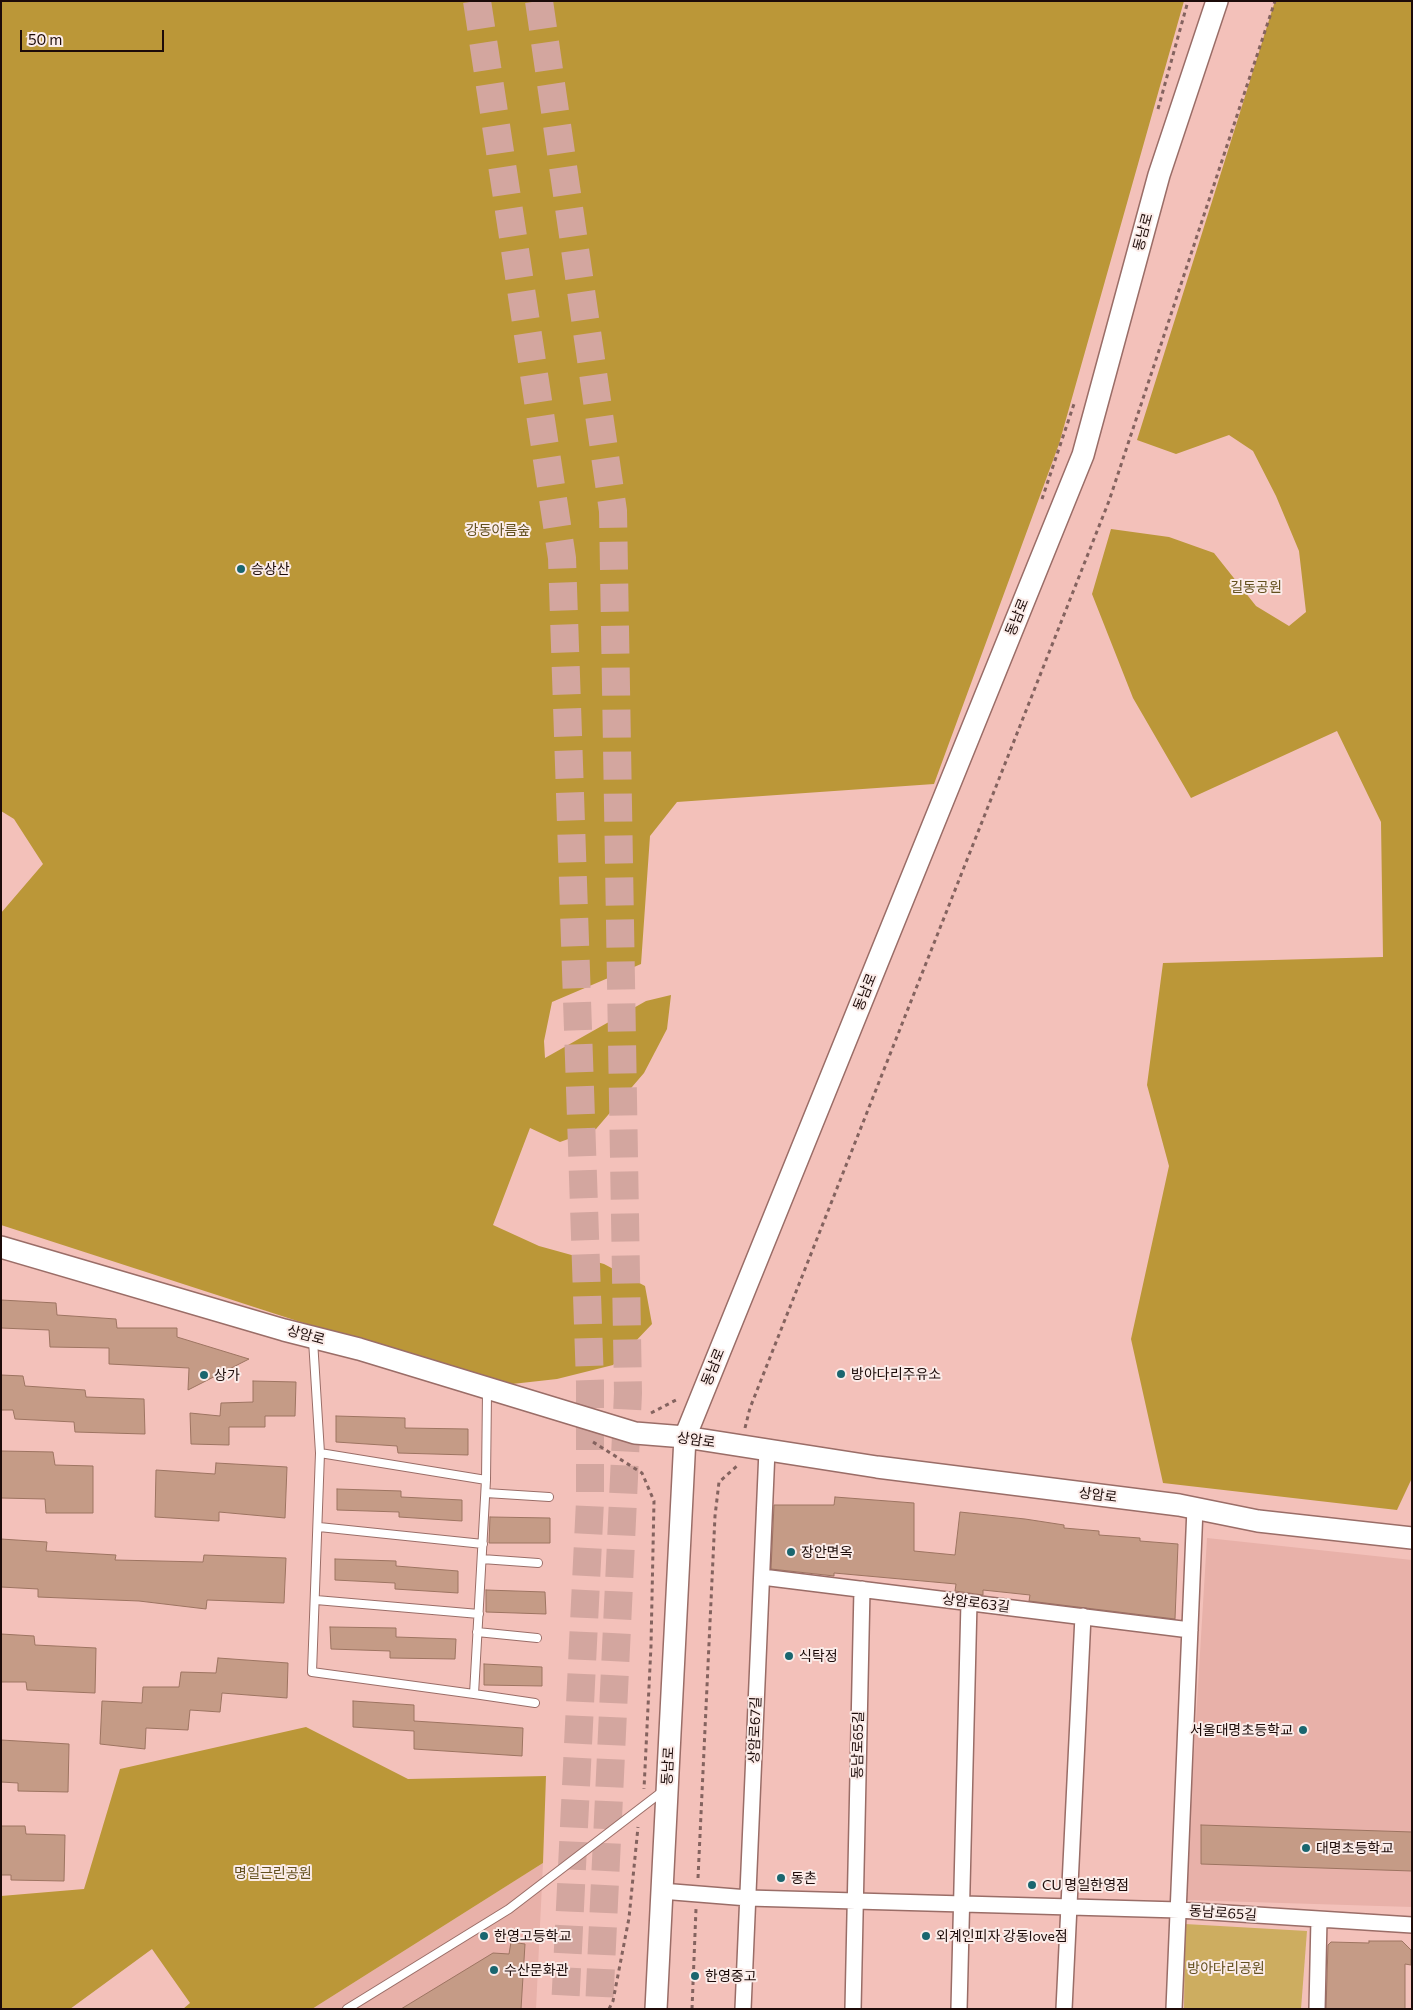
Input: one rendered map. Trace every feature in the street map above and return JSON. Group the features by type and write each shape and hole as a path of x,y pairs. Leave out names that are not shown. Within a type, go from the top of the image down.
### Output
{"main road":[{"name":"동남로","path":"656,2009 685,1437 1083,455 1159,175 1217,1"},
{"name":"상암로","path":"1,1247 313,1338 359,1349 635,1432 685,1437 739,1456 767,1450 1196,1508 1258,1521 1412,1538"}],"street":[{"name":"상암로67길","path":"743,2009 767,1450"},
{"path":"1174,2009 1196,1508"},
{"name":"상암로63길","path":"762,1577 1190,1630"},
{"name":"동남로65길","path":"852,2009 862,1589"},
{"path":"959,2009 969,1602"},
{"path":"1064,2009 1067,1907 1083,1616"},
{"name":"동남로65길","path":"661,1891 748,1898 1178,1910 1412,1925"},
{"path":"1317,2009 1319,1919"}],"lane":[{"path":"313,1338 320,1453 312,1672 535,1703"},
{"path":"474,1694 486,1493 487,1393"},
{"path":"320,1453 486,1480"},
{"path":"486,1493 549,1498"},
{"path":"318,1527 483,1544"},
{"path":"482,1559 538,1563"},
{"path":"316,1600 479,1614"},
{"path":"477,1632 537,1638"},
{"path":"347,2009 509,1909 667,1788"}],"path":[{"path":"1157,114 1188,1"},
{"path":"692,2009 715,1516 719,1482 739,1456 750,1408 1109,501 1274,1"},
{"path":"1040,503 1075,399"},
{"path":"650,1414 678,1400 682,1392"},
{"path":"609,2009 614,2001 629,1918 640,1808 643,1800 651,1646 654,1501 647,1484"}],"shaded area":[{"name":"서울대명초등학교","path":"1207,1538 1412,1560 1412,1907 1185,1900"},
{"name":"한영고등학교","path":"543,1863 536,2009 312,2009"}],"green space":[{"name":"강동아름숲","path":"1,1 1184,1 1059,444 934,784 677,802 650,836 641,964 552,1002 544,1041 545,1058 646,1001 671,995 667,1029 644,1073 596,1129 560,1142 530,1128 493,1225 539,1246 604,1264 645,1286 652,1324 613,1365 557,1379 512,1384 359,1341 1,1225 1,913 43,864 14,819 1,811"},
{"name":"길동공원","path":"1275,1 1412,1 1412,1478 1397,1510 1163,1483 1131,1339 1169,1166 1147,1085 1163,963 1383,957 1381,822 1337,731 1191,798 1133,698 1092,594 1111,529 1169,537 1214,553 1256,606 1289,626 1306,612 1299,551 1276,496 1253,451 1229,435 1176,454 1137,440"},
{"name":"명일근린공원","path":"306,1727 408,1779 546,1776 543,1863 312,2009 183,2009 190,2003 152,1949 70,2009 1,2009 1,1896 84,1889 120,1769"},
{"name":"방아다리공원","path":"1185,1924 1307,1931 1301,2009 1184,2009"}],"building":[{"path":"1,1300 56,1303 57,1315 116,1319 117,1328 177,1328 177,1337 249,1359 188,1390 189,1368 109,1364 109,1348 50,1347 49,1330 1,1328"},
{"path":"1,1375 23,1376 25,1386 85,1390 86,1397 144,1399 145,1434 75,1432 74,1422 15,1419 13,1410 1,1410"},
{"path":"253,1381 296,1382 295,1416 265,1416 265,1427 229,1427 229,1445 191,1444 190,1413 220,1416 221,1403 253,1402"},
{"path":"336,1416 405,1418 405,1428 468,1429 468,1455 398,1453 397,1446 336,1442"},
{"path":"1,1451 53,1452 55,1465 93,1466 93,1513 46,1513 45,1499 1,1498"},
{"path":"216,1463 287,1467 285,1518 219,1512 219,1521 155,1517 156,1470 215,1474"},
{"path":"337,1489 401,1491 401,1497 462,1500 462,1521 399,1517 399,1512 337,1510"},
{"path":"835,1497 914,1503 914,1551 955,1555 960,1512 1064,1525 1064,1528 1099,1531 1099,1535 1140,1538 1140,1541 1178,1544 1175,1619 1029,1601 1030,1595 983,1590 983,1595 955,1591 956,1584 834,1573 834,1576 771,1569 774,1505 834,1505"},
{"path":"490,1517 550,1518 550,1543 489,1543"},
{"path":"1,1539 47,1542 46,1551 116,1555 115,1560 203,1562 204,1555 286,1558 284,1603 207,1600 206,1609 139,1601 38,1597 38,1589 1,1587"},
{"path":"335,1559 396,1561 396,1566 458,1571 458,1593 395,1589 395,1583 335,1580"},
{"path":"486,1590 545,1592 546,1614 486,1612"},
{"path":"330,1627 396,1628 396,1637 456,1639 455,1659 390,1658 390,1651 331,1649"},
{"path":"1,1634 34,1636 35,1645 96,1648 95,1693 27,1690 26,1682 1,1682"},
{"path":"218,1658 288,1663 287,1698 222,1693 220,1712 190,1710 188,1730 146,1728 145,1749 100,1744 102,1701 142,1703 143,1687 179,1687 181,1672 216,1673"},
{"path":"484,1664 542,1667 542,1686 484,1685"},
{"path":"353,1701 414,1705 414,1721 523,1728 522,1756 414,1749 414,1731 353,1727"},
{"path":"1,1740 69,1744 68,1792 18,1791 18,1783 1,1782"},
{"name":"대명초등학교","path":"1201,1825 1412,1832 1412,1871 1201,1864"},
{"path":"1,1826 25,1826 26,1834 65,1835 64,1881 11,1880 11,1875 1,1875"},
{"path":"1369,1941 1402,1941 1411,1950 1411,1965 1405,1964 1405,2009 1326,2009 1328,1945 1331,1942 1369,1943"},
{"name":"수산문화관","path":"511,1942 525,1944 521,2009 401,2009 493,1953 509,1954"}],"tunnel":[{"path":"477,1 562,558 590,1383 590,1501 565,2009"},
{"path":"539,1 613,511 628,1393 599,2009"}],"place":[{"name":"승상산","path":"241,569"},
{"name":"방아다리주유소","path":"841,1374"},
{"name":"상가","path":"204,1375"},
{"name":"장안면옥","path":"791,1552"},
{"name":"식탁정","path":"789,1656"},
{"name":"서울대명초등학교","path":"1303,1730"},
{"name":"대명초등학교","path":"1306,1848"},
{"name":"동촌","path":"781,1878"},
{"name":"CU 명일한영점","path":"1032,1885"},
{"name":"한영고등학교","path":"484,1936"},
{"name":"외계인피자 강동love점","path":"926,1936"},
{"name":"수산문화관","path":"494,1970"},
{"name":"한영중고","path":"695,1976"}]}
